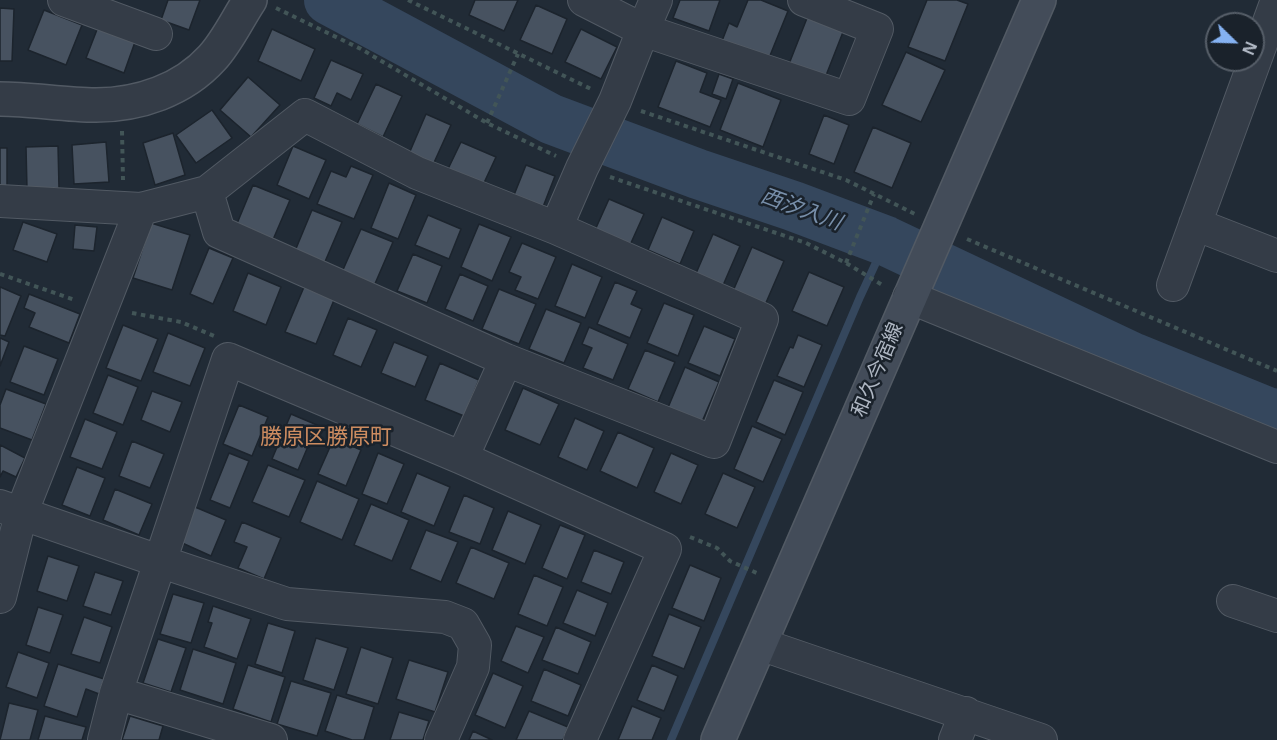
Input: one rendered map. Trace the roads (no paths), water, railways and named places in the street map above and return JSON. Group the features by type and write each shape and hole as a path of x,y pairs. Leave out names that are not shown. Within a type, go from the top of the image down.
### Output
{"main road":[{"name":"和久今宿線","path":"718,740 1039,0"}],"street":[{"path":"64,0 156,34"},
{"path":"0,99 96,105 152,97 180,84 213,57 250,0"},
{"path":"584,0 643,30 849,99 877,29 804,0"},
{"path":"556,228 615,101 656,0"},
{"path":"1173,285 1277,0"},
{"path":"0,201 132,209 207,192 305,115 417,173 556,228 762,319 714,442 506,360 219,232 207,192"},
{"path":"0,597 11,510 132,209"},
{"path":"1195,224 1277,256"},
{"path":"911,293 1277,447"},
{"path":"104,740 116,693 228,359 462,458 664,549 580,740"},
{"path":"462,458 506,360"},
{"path":"11,510 287,604 445,617 463,624 475,645 473,667 441,740"},
{"path":"1233,601 1277,616"},
{"path":"760,644 960,727 1041,740"},
{"path":"116,693 271,740"}],"waterway":[{"name":"西汐入川","path":"329,0 551,119 886,241 1134,358 1277,414"},
{"path":"671,740 886,241"}],"district":[{"name":"勝原区勝原町","path":"326,438"}]}
